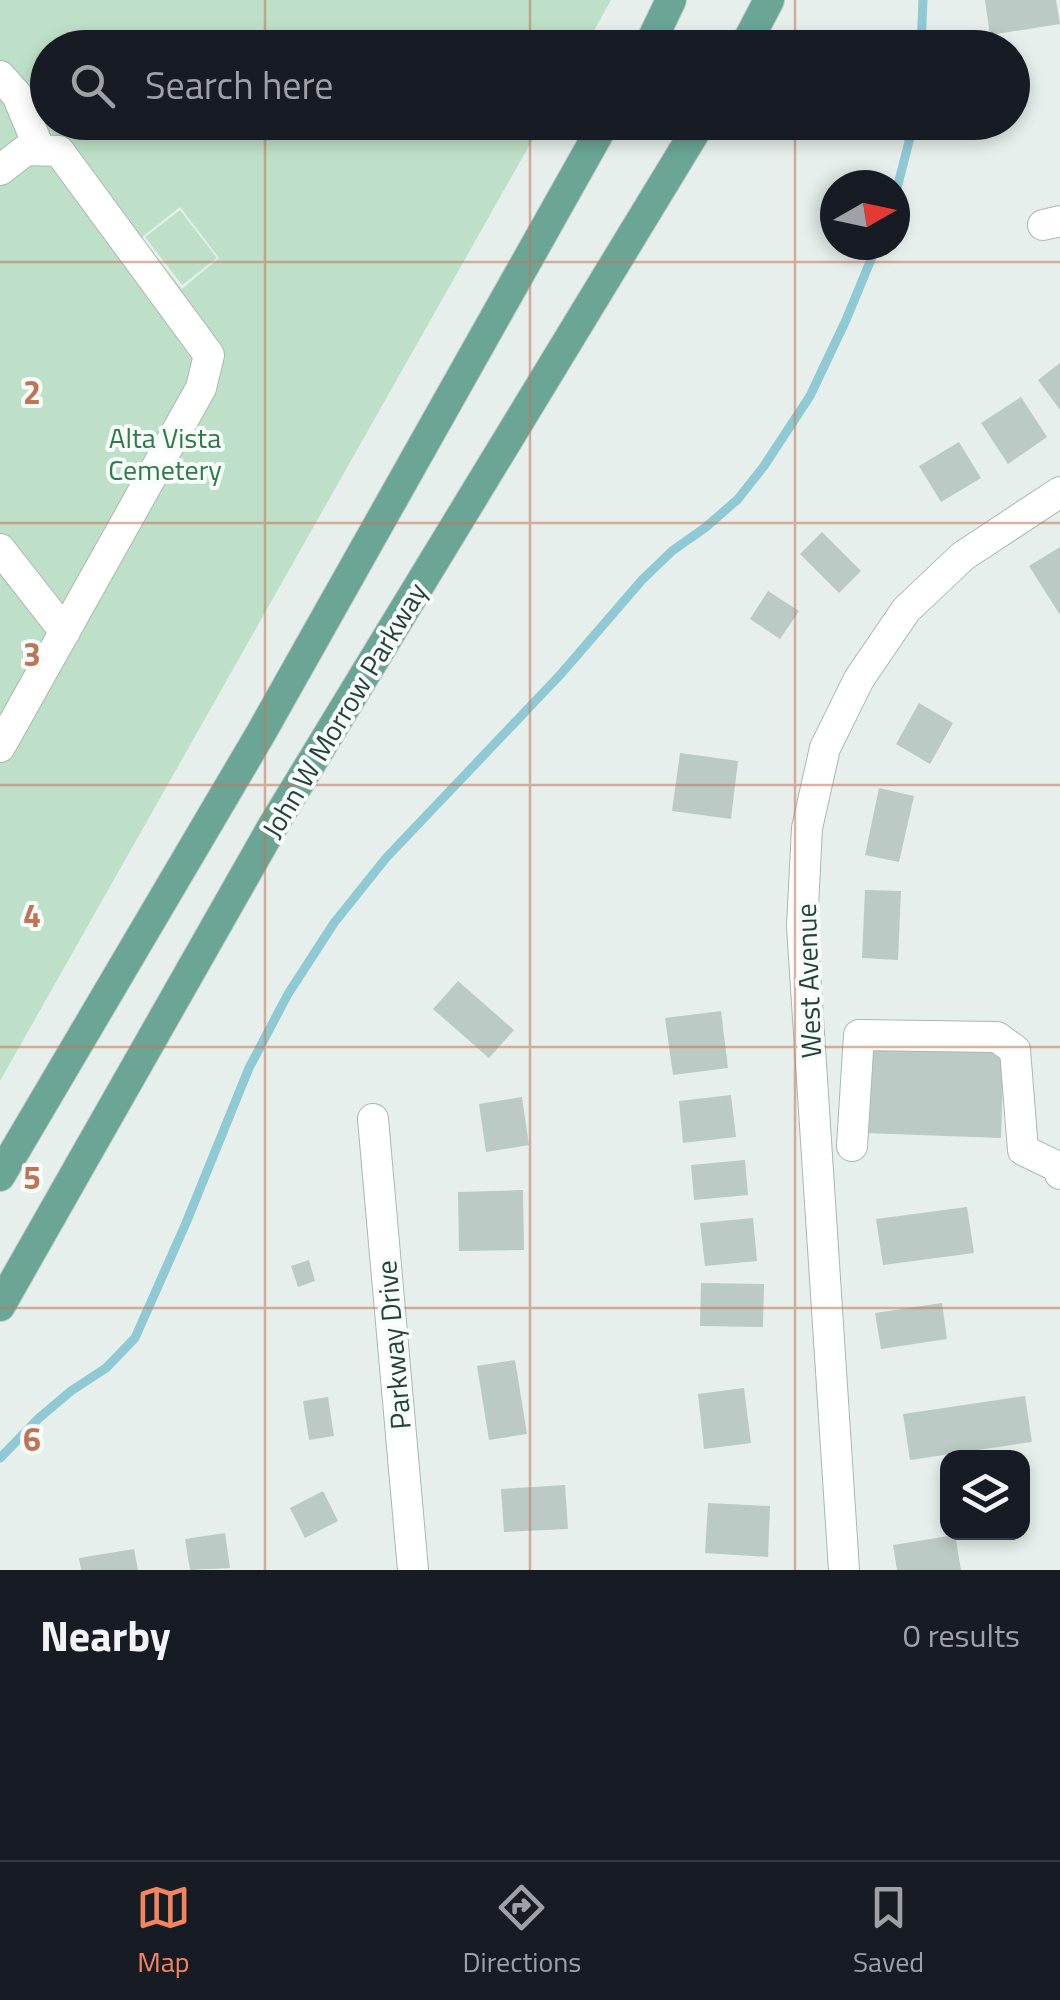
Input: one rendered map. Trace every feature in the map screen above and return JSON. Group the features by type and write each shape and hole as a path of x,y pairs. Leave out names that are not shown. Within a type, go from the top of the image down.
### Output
{"main road":[{"path":"657,30 672,0"},
{"path":"753,30 769,0"},
{"path":"0,1176 261,733 596,140"},
{"name":"John W Morrow Parkway","path":"0,1306 274,824 690,140"}],"street":[{"path":"0,76 17,95 30,126"},
{"path":"36,140 40,150"},
{"path":"0,170 26,150 58,151 209,355 201,388 0,747"},
{"name":"West Avenue","path":"844,1570 802,926 807,828 826,748 859,679 906,610 963,556 1060,492"},
{"path":"0,549 66,632"},
{"path":"852,1146 858,1035 996,1037 1015,1050 1023,1150 1058,1168 1060,1174"},
{"name":"Parkway Drive","path":"373,1120 413,1570"}],"green space":[{"name":"Alta Vista Cemetery","path":"0,0 611,0 594,30 30,30 30,140 532,140 0,1081","holes":["180,207 219,258 182,289 141,238"]},
{"path":"180,210 217,258 182,285 145,237"}],"building":[{"path":"985,0 1056,0 1060,24 989,30"},
{"path":"1060,363 1060,410 1038,380"},
{"path":"1021,397 1047,437 1008,464 981,423"},
{"path":"959,442 981,478 941,502 919,466"},
{"path":"822,532 861,571 839,593 800,554"},
{"path":"1060,547 1060,615 1029,566"},
{"path":"768,591 799,611 780,639 750,619"},
{"path":"919,703 953,723 930,764 896,744"},
{"path":"680,753 738,761 731,819 672,811"},
{"path":"879,788 914,796 899,862 865,855"},
{"path":"865,890 901,891 898,960 862,958"},
{"path":"458,981 514,1030 489,1058 433,1009"},
{"path":"721,1011 728,1068 673,1075 665,1018"},
{"path":"867,1040 1004,1045 1001,1138 865,1133"},
{"path":"731,1095 736,1137 683,1143 679,1101"},
{"path":"522,1097 529,1145 486,1152 479,1104"},
{"path":"745,1160 748,1195 694,1200 691,1165"},
{"path":"523,1190 524,1250 459,1251 458,1192"},
{"path":"967,1207 974,1253 883,1265 876,1219"},
{"path":"753,1218 757,1261 705,1266 700,1223"},
{"path":"309,1260 315,1281 298,1287 291,1266"},
{"path":"701,1283 764,1284 763,1327 700,1326"},
{"path":"942,1303 947,1339 881,1349 875,1313"},
{"path":"515,1360 527,1434 489,1440 477,1366"},
{"path":"744,1388 751,1443 704,1449 698,1394"},
{"path":"1025,1396 1032,1442 978,1450 940,1450 940,1456 910,1460 903,1414"},
{"path":"328,1397 334,1436 309,1440 303,1401"},
{"path":"565,1485 568,1529 504,1532 501,1489"},
{"path":"323,1491 338,1521 305,1538 290,1508"},
{"path":"708,1503 770,1506 768,1557 705,1553"},
{"path":"225,1533 230,1568 190,1570 185,1539"},
{"path":"940,1537 956,1540 961,1570 897,1570 893,1545"},
{"path":"134,1549 138,1570 81,1570 79,1558"}],"waterway":[{"path":"922,30 923,0"},
{"path":"902,170 909,140"},
{"path":"0,1458 39,1418 106,1368 135,1338 249,1068 288,994 334,923 386,858 560,675 642,580 738,499 810,396 871,260"}]}
